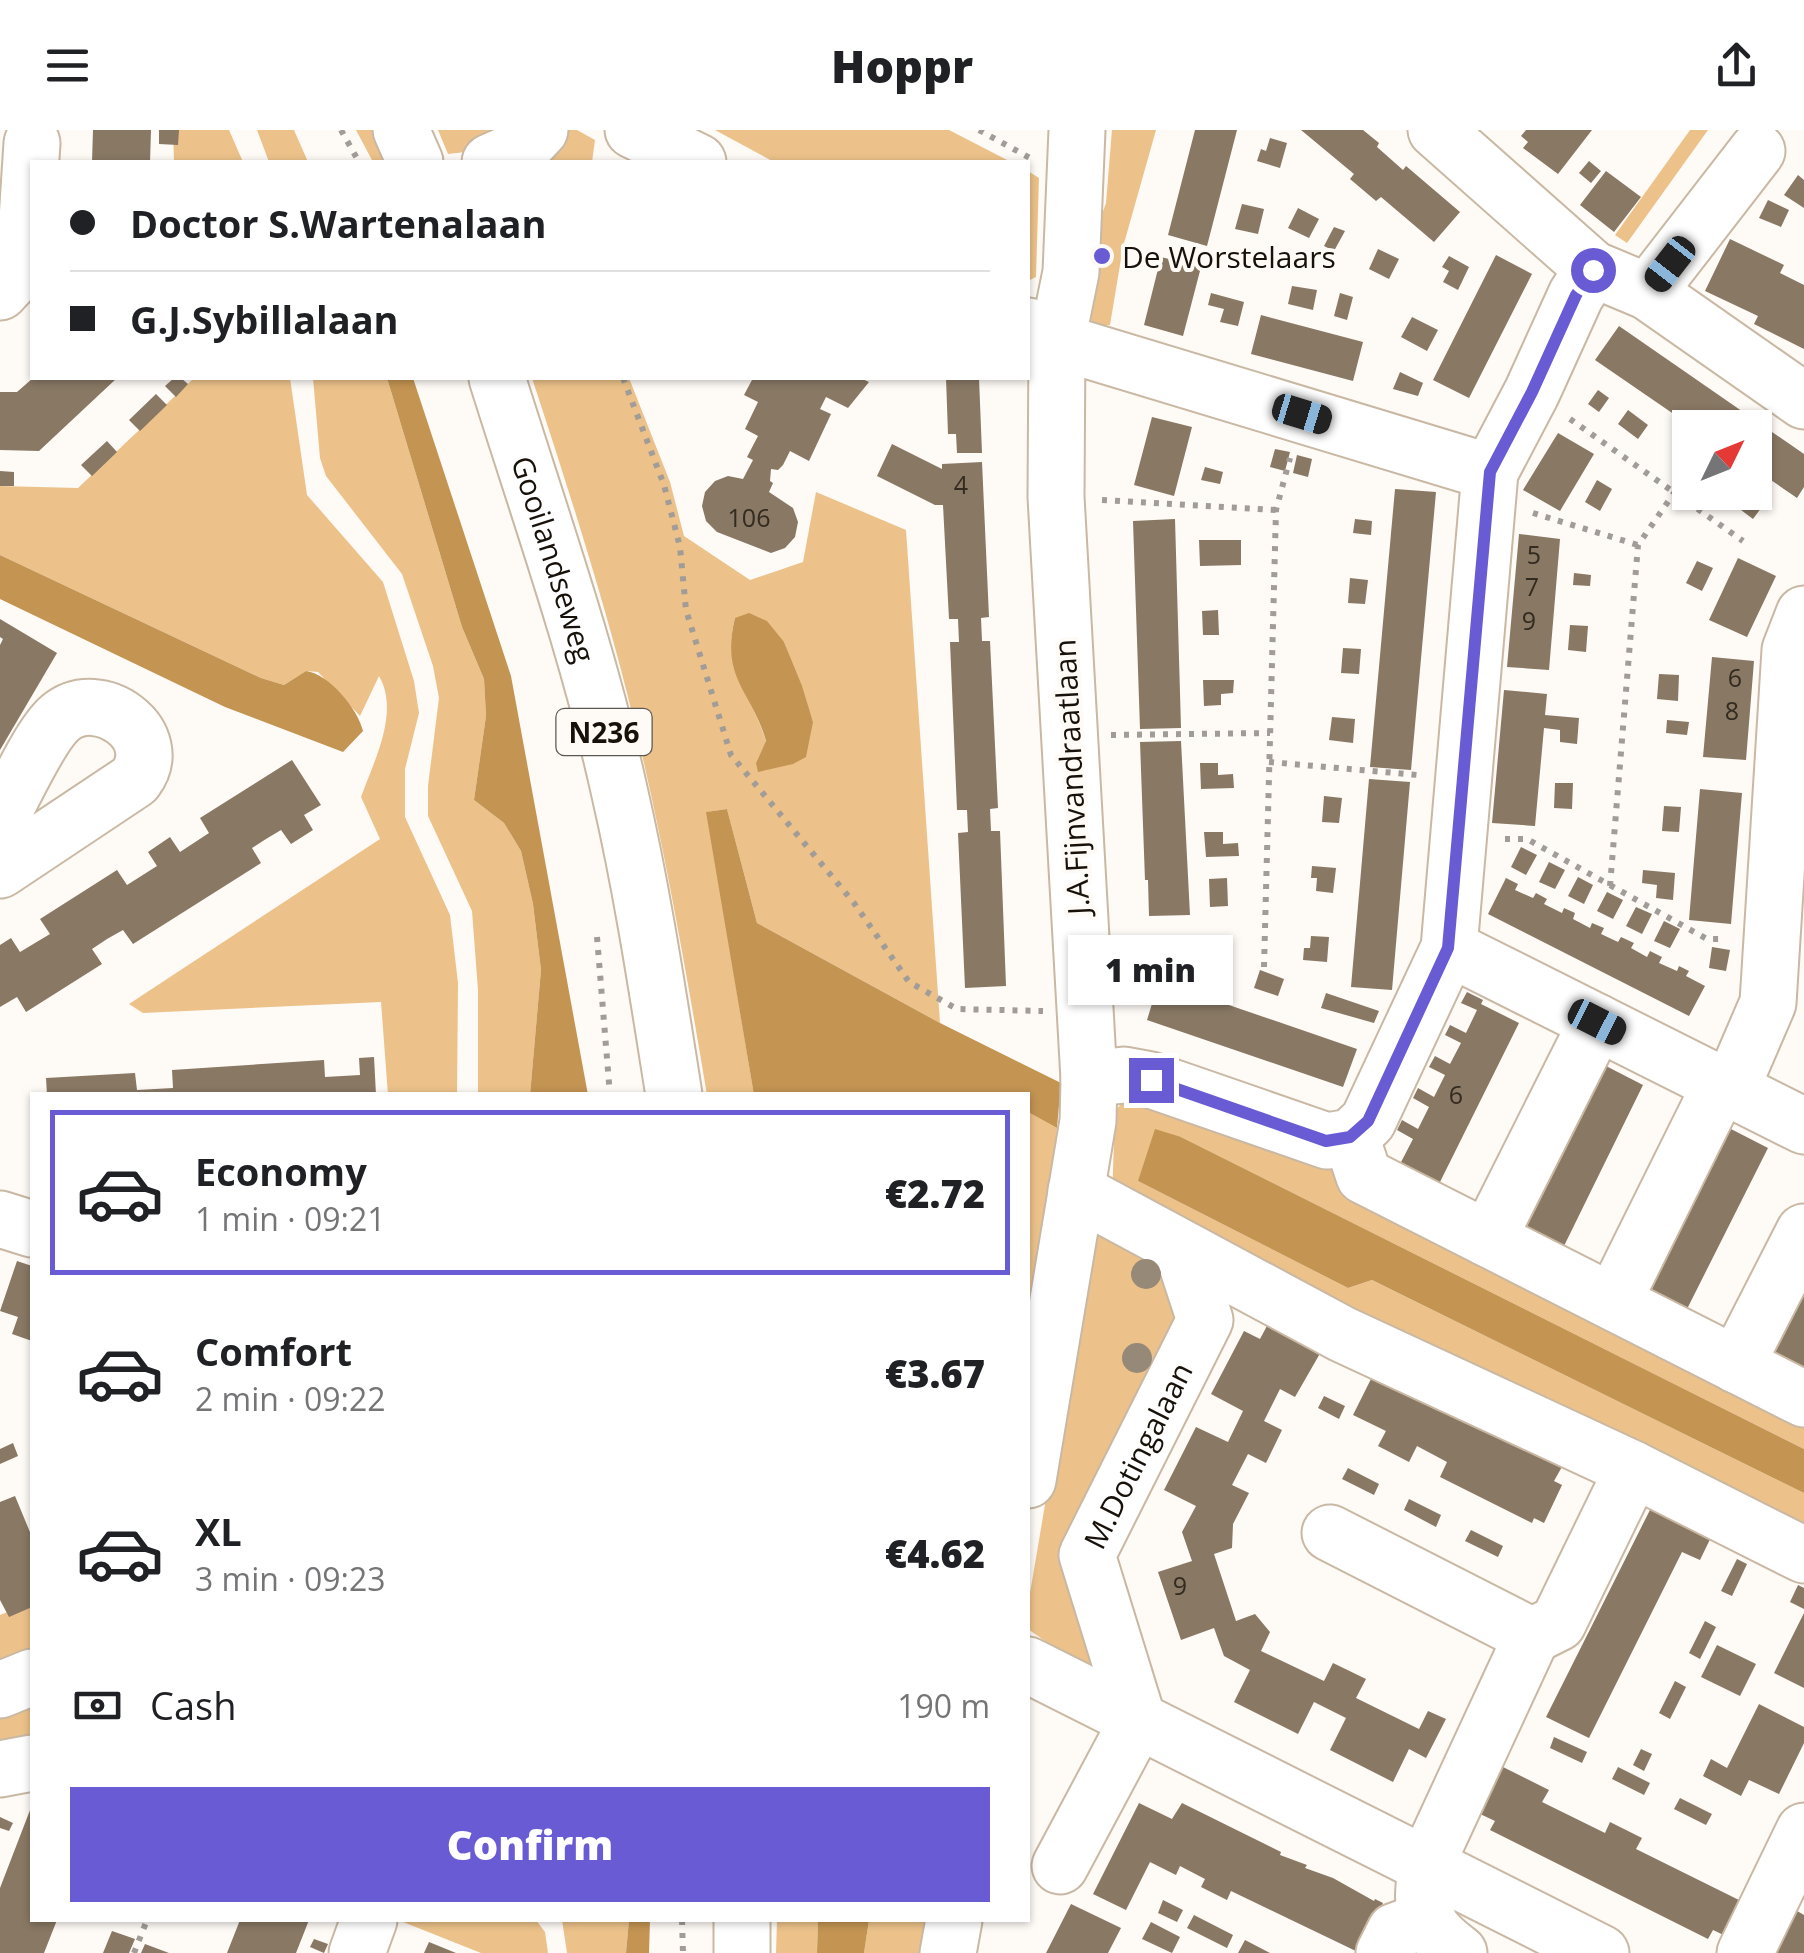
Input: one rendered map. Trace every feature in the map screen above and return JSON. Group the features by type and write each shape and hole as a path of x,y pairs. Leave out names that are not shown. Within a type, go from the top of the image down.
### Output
{"street":[{"path":"400,130 414,160"},
{"path":"495,160 524,147 540,130"},
{"path":"1436,130 1593,270 1648,292 1804,400"},
{"path":"639,132 694,160"},
{"path":"31,160 32,142"},
{"name":"J.A.Fijnvandraatlaan","path":"1030,1468 1088,1121 1089,1080 1056,497 1042,334 1071,272 1076,147"},
{"path":"1648,292 1757,151"},
{"path":"0,292 24,266 30,173"},
{"path":"1089,1080 1124,1075 1151,1080 1326,1141 1350,1137 1368,1121 1448,948 1489,487 1576,295 1593,270"},
{"path":"1042,334 1302,414 1489,487"},
{"name":"Gooilandseweg","path":"498,380 581,644 620,794 673,1092"},
{"path":"1613,1302 1768,1003 1790,650 1804,614"},
{"path":"0,820 52,725 74,709 102,707 136,729 142,738 145,760 134,780 0,870"},
{"path":"1448,948 1804,1126"},
{"path":"1488,1240 1597,1022"},
{"path":"1350,1137 1364,1176 1804,1399"},
{"path":"1076,1191 1342,1334 1633,1468 1804,1555"},
{"path":"0,1219 30,1228"},
{"path":"1736,1364 1804,1232"},
{"name":"M.Dotingalaan","path":"1138,1720 1087,1554 1205,1320 1182,1250"},
{"path":"1444,1936 1422,1904 1426,1865 1532,1636 1558,1623 1633,1468"},
{"path":"1330,1533 1532,1636"},
{"path":"1030,1666 1602,1953"},
{"path":"0,1690 30,1678"},
{"path":"1060,1866 1138,1720"},
{"path":"0,1769 30,1762"},
{"path":"1744,1953 1804,1831"},
{"path":"357,1953 369,1922"},
{"path":"742,1922 742,1953"},
{"path":"948,1953 954,1922"},
{"path":"1384,1953 1395,1931 1444,1936"}],"path":[{"path":"341,130 357,160"},
{"path":"978,130 1037,162 1076,147"},
{"path":"624,380 664,485 680,547 686,610 731,755 854,902 909,982 958,1009 1083,1012"},
{"path":"1532,392 1672,492"},
{"path":"1264,967 1276,510 1302,414"},
{"path":"1489,487 1551,517 1638,545"},
{"path":"1610,886 1638,545 1672,496"},
{"path":"1056,497 1276,510"},
{"path":"1698,510 1743,542"},
{"path":"1069,736 1270,732"},
{"path":"1270,762 1464,780"},
{"path":"1458,837 1527,840 1707,939 1773,940"},
{"path":"597,930 610,1092"},
{"path":"134,1953 146,1922"},
{"path":"682,1922 684,1953"}],"shaded area":[{"path":"173,130 229,130 242,160 174,160"},
{"path":"257,130 294,130 307,160 268,160"},
{"path":"356,130 379,130 390,160 372,160"},
{"path":"438,130 514,130 491,149 448,154"},
{"path":"564,130 577,130 595,140 592,160 528,160"},
{"path":"715,130 949,130 1007,160 770,160"},
{"path":"1112,130 1156,130 1123,247 1110,325 1093,327 1086,299 1092,242 1106,203"},
{"path":"1690,130 1708,130 1627,243 1615,235"},
{"path":"1030,172 1039,178 1036,277 1030,280"},
{"path":"192,380 290,380 307,495 383,582 414,681 419,713 405,769 405,817 450,915 458,983 457,1092 388,1092 381,1002 143,1013 129,1004 380,839 361,797 383,736 387,705 379,676 360,716 318,672 306,671 284,685 261,678 0,555 0,486 78,488"},
{"path":"313,380 388,380 462,627 484,679 486,716 474,800 504,823 521,851 533,904 541,970 530,1092 478,1092 478,990 472,911 428,816 439,698 433,666 402,574 326,476 320,458"},
{"path":"388,380 414,380 511,676 587,1092 530,1092 541,970 533,904 521,851 504,823 474,800 486,716 484,679 462,627"},
{"path":"533,380 630,380 670,482 684,536 750,580 803,562 816,492 906,530 940,1023 757,923 727,809 707,812 754,1092 706,1092 665,860 634,721 599,591","holes":["735,618 784,642 813,722 756,763 766,742 735,668"]},
{"path":"0,555 261,678 284,685 306,671 315,674 341,694 363,731 343,752 225,707 0,599"},
{"path":"749,613 767,621 784,642 813,722 806,757 758,772 756,763 766,741 735,671 731,639 735,618"},
{"path":"727,809 757,923 940,1023 1061,1083 1057,1128 1030,1113 1030,1092 753,1092 706,812"},
{"path":"1133,1100 1304,1152 1804,1382 1804,1449 1181,1137 1138,1181 1348,1288 1372,1280 1804,1493 1804,1545 1112,1200 1115,1111 1122,1103"},
{"path":"1030,1113 1057,1128 1030,1363"},
{"path":"1155,1129 1181,1137 1804,1449 1804,1493 1372,1280 1348,1288 1138,1181"},
{"path":"1093,1221 1166,1261 1184,1330 1072,1547 1101,1681 1030,1630 1030,1593"},
{"path":"30,1603 30,1651 0,1661 0,1615"},
{"path":"30,1706 30,1736 0,1742 0,1716"},
{"path":"403,1922 538,1922 545,1932 548,1953 481,1953"},
{"path":"562,1922 629,1922 626,1953 567,1953"},
{"path":"629,1922 650,1922 649,1953 626,1953"},
{"path":"777,1922 818,1922 817,1953 776,1953"},
{"path":"818,1922 869,1922 864,1953 817,1953"},
{"path":"869,1922 935,1922 930,1953 864,1953"}],"building":[{"path":"93,130 151,130 150,160 92,160"},
{"path":"159,130 179,130 178,145 159,144"},
{"path":"1195,130 1237,130 1207,246 1168,235"},
{"path":"1301,130 1363,130 1403,170 1406,166 1460,212 1434,242 1381,197 1376,201 1350,179 1354,174"},
{"path":"1526,130 1592,130 1558,174 1523,148 1528,142 1521,136"},
{"path":"1270,138 1287,143 1280,168 1257,161"},
{"path":"1589,161 1601,171 1591,183 1579,173"},
{"path":"1606,171 1641,197 1614,232 1580,205"},
{"path":"1798,175 1804,180 1804,208 1784,195"},
{"path":"1768,200 1789,210 1781,227 1759,218"},
{"path":"1242,204 1264,209 1258,234 1235,229"},
{"path":"1298,208 1319,219 1309,238 1288,228"},
{"path":"1334,227 1345,231 1334,251 1324,246"},
{"path":"1730,239 1784,265 1780,273 1804,285 1804,349 1754,324 1758,316 1705,291"},
{"path":"1245,249 1257,252 1253,267 1241,264"},
{"path":"1378,249 1399,259 1389,279 1369,269"},
{"path":"1496,255 1532,274 1469,398 1433,380"},
{"path":"1449,256 1469,267 1458,290 1443,282 1449,271 1442,267"},
{"path":"1161,257 1201,267 1183,336 1144,325"},
{"path":"1292,286 1317,290 1313,310 1288,304"},
{"path":"1211,293 1244,302 1238,326 1220,322 1224,309 1208,305"},
{"path":"1340,293 1353,297 1347,320 1334,316"},
{"path":"1261,315 1363,342 1353,381 1251,354"},
{"path":"1412,317 1438,330 1427,351 1401,337"},
{"path":"1619,326 1740,410 1672,413 1595,360"},
{"path":"1400,372 1423,383 1418,396 1393,389"},
{"path":"31,380 115,380 39,451 0,450 0,392 17,392"},
{"path":"172,380 188,384 176,397 165,386"},
{"path":"752,380 869,382 848,408 826,397 820,409 831,414 809,461 790,451 778,470 771,469 773,483 769,492 793,508 798,522 795,537 785,548 771,553 717,532 706,521 702,506 705,492 715,481 728,476 743,479 753,460 747,457 758,436 745,429 758,402 744,395"},
{"path":"946,380 979,380 982,453 957,453 956,434 948,434"},
{"path":"1598,390 1609,398 1599,412 1588,404"},
{"path":"156,394 167,405 140,431 129,420"},
{"path":"1628,410 1648,425 1638,439 1618,424"},
{"path":"1152,417 1192,427 1174,496 1134,485"},
{"path":"1772,432 1804,454 1804,487 1797,498 1772,481"},
{"path":"1558,433 1594,454 1560,511 1523,490"},
{"path":"107,441 117,452 92,476 81,465"},
{"path":"892,444 942,469 942,464 982,462 989,617 981,618 982,641 990,641 998,808 990,809 991,831 1000,831 1006,986 965,988 958,833 968,832 967,810 957,810 950,642 959,642 958,619 949,619 943,505 935,505 877,476"},
{"path":"1275,449 1290,452 1285,471 1270,467"},
{"path":"1297,455 1312,459 1308,477 1293,473"},
{"path":"1205,467 1223,472 1220,484 1201,480"},
{"path":"0,471 14,472 14,486 0,486"},
{"path":"1597,480 1612,489 1600,511 1585,502"},
{"path":"1395,489 1436,492 1411,770 1370,767"},
{"path":"1741,510 1760,510 1753,519"},
{"path":"1175,519 1181,728 1140,729 1133,521"},
{"path":"1355,519 1372,521 1371,535 1353,533"},
{"path":"1519,534 1560,539 1549,670 1507,667"},
{"path":"1199,540 1241,540 1241,565 1200,566"},
{"path":"1738,558 1776,576 1747,637 1709,620"},
{"path":"1697,561 1713,568 1702,591 1686,583"},
{"path":"1574,573 1591,575 1590,586 1573,585"},
{"path":"1350,578 1368,580 1365,604 1348,603"},
{"path":"1218,610 1219,635 1203,635 1202,611"},
{"path":"0,619 57,653 0,750 3,639"},
{"path":"1570,625 1588,626 1586,652 1568,650"},
{"path":"1343,648 1361,649 1359,674 1341,673"},
{"path":"1712,657 1754,661 1746,760 1703,757"},
{"path":"1659,674 1679,675 1678,701 1657,699"},
{"path":"1203,680 1234,680 1233,693 1221,694 1221,705 1204,706"},
{"path":"1504,690 1547,694 1545,715 1579,718 1577,744 1560,742 1560,730 1544,728 1535,826 1492,823"},
{"path":"1332,717 1355,719 1353,743 1329,740"},
{"path":"1667,720 1689,722 1687,735 1666,733"},
{"path":"1181,741 1190,915 1149,916 1140,742"},
{"path":"292,760 321,805 304,815 313,830 291,844 281,830 266,839 252,848 261,863 133,944 123,930 107,939 92,949 102,964 26,1012 17,997 0,1007 0,945 11,938 20,952 50,934 40,919 117,870 127,885 157,866 148,852 170,837 180,852 209,833 200,818"},
{"path":"1200,763 1218,763 1218,775 1233,774 1234,788 1201,789"},
{"path":"1369,779 1410,782 1392,990 1351,987"},
{"path":"1555,783 1573,783 1572,809 1554,808"},
{"path":"1700,789 1742,793 1731,924 1689,920"},
{"path":"1324,796 1342,798 1339,823 1322,822"},
{"path":"1664,806 1681,807 1679,832 1662,831"},
{"path":"1204,832 1223,832 1223,844 1238,843 1239,856 1206,857"},
{"path":"1521,847 1537,855 1526,875 1511,867"},
{"path":"1549,862 1565,870 1555,889 1539,882"},
{"path":"1312,866 1336,868 1333,893 1316,891 1317,878 1311,878"},
{"path":"1643,870 1675,873 1673,900 1656,898 1657,885 1642,883"},
{"path":"1578,877 1593,885 1584,904 1568,896"},
{"path":"1227,878 1228,906 1210,907 1209,879"},
{"path":"1506,878 1518,884 1515,890 1533,898 1536,893 1547,899 1544,904 1562,913 1564,908 1575,913 1573,919 1590,928 1592,923 1604,928 1601,934 1618,942 1621,937 1634,943 1631,948 1647,957 1650,951 1662,957 1659,963 1677,971 1679,966 1689,971 1686,976 1705,986 1689,1016 1488,914"},
{"path":"1607,892 1623,900 1613,919 1597,911"},
{"path":"1636,907 1652,914 1642,934 1626,926"},
{"path":"1664,921 1680,929 1670,948 1654,941"},
{"path":"1311,936 1329,937 1327,962 1303,960"},
{"path":"1712,947 1730,950 1726,971 1709,968"},
{"path":"1195,948 1219,956 1213,973 1201,970 1199,976 1187,971"},
{"path":"1260,970 1284,979 1278,996 1254,988"},
{"path":"1159,981 1357,1049 1343,1087 1147,1020"},
{"path":"1467,992 1483,1000 1481,1004 1519,1023 1438,1186 1399,1166 1413,1139 1397,1130 1402,1120 1418,1129 1429,1107 1413,1098 1418,1088 1434,1097 1445,1075 1429,1067 1435,1056 1450,1064 1461,1043 1445,1035 1450,1025 1466,1033 1477,1010 1461,1003"},
{"path":"1326,993 1379,1011 1374,1023 1321,1008"},
{"path":"374,1057 376,1092 47,1092 46,1078 135,1073 137,1090 173,1088 172,1070 324,1060 325,1077 360,1075 359,1058"},
{"path":"1606,1066 1643,1085 1563,1248 1524,1229"},
{"path":"1729,1128 1768,1148 1687,1309 1648,1290"},
{"path":"17,1261 30,1265 30,1340 12,1334 18,1317 0,1311"},
{"path":"1804,1280 1804,1369 1771,1352"},
{"path":"1268,1324 1322,1350 1295,1397 1280,1389 1264,1421 1282,1430 1266,1463 1248,1454 1232,1485 1249,1493 1233,1524 1232,1548 1214,1554 1236,1621 1255,1614 1270,1632 1261,1651 1324,1681 1333,1663 1366,1679 1356,1698 1419,1729 1428,1711 1446,1719 1426,1758 1409,1749 1393,1782 1330,1750 1346,1718 1314,1702 1298,1734 1234,1702 1250,1670 1224,1656 1214,1628 1181,1640 1158,1572 1192,1561 1182,1532 1196,1506 1164,1490 1196,1427 1228,1442 1243,1411 1211,1394 1244,1331 1260,1339"},
{"path":"1375,1371 1563,1465 1554,1481 1562,1485 1544,1523 1534,1518 1532,1523 1440,1477 1447,1462 1417,1446 1409,1462 1378,1446 1386,1431 1353,1415"},
{"path":"1324,1396 1345,1406 1339,1419 1318,1408"},
{"path":"13,1443 18,1456 0,1464 0,1449"},
{"path":"1348,1468 1379,1484 1374,1495 1342,1479"},
{"path":"15,1496 30,1532 30,1608 9,1617 0,1600 0,1502"},
{"path":"1656,1498 1715,1529 1700,1560 1682,1552 1589,1738 1546,1717"},
{"path":"1409,1499 1441,1515 1436,1527 1404,1510"},
{"path":"1471,1530 1503,1546 1498,1557 1465,1541"},
{"path":"1737,1559 1747,1564 1732,1596 1721,1591"},
{"path":"1798,1585 1804,1588 1804,1609 1790,1602"},
{"path":"1804,1613 1804,1688 1774,1673"},
{"path":"1705,1621 1716,1627 1700,1659 1689,1653"},
{"path":"1717,1645 1756,1664 1740,1696 1701,1677"},
{"path":"1675,1681 1686,1687 1670,1719 1659,1713"},
{"path":"1759,1704 1804,1727 1804,1743 1779,1794 1749,1780 1741,1796 1703,1776 1711,1759 1727,1768"},
{"path":"1554,1737 1587,1752 1582,1763 1550,1748"},
{"path":"1641,1749 1652,1754 1644,1771 1633,1765"},
{"path":"1501,1766 1549,1790 1542,1802 1605,1833 1610,1822 1642,1838 1636,1849 1747,1904 1730,1938 1713,1930 1708,1939 1490,1830 1495,1821 1478,1813"},
{"path":"1618,1767 1650,1783 1644,1795 1612,1779"},
{"path":"1680,1798 1712,1814 1706,1825 1674,1809"},
{"path":"1139,1803 1172,1819 1182,1803 1281,1852 1280,1855 1307,1865 1305,1868 1383,1903 1360,1953 1231,1891 1227,1900 1201,1887 1205,1879 1180,1866 1176,1875 1150,1862 1126,1910 1093,1894"},
{"path":"30,1810 30,1922 56,1922 44,1953 0,1953 0,1888"},
{"path":"0,1817 13,1823 9,1831 0,1828"},
{"path":"1163,1900 1183,1910 1177,1922 1158,1913"},
{"path":"1071,1904 1121,1928 1108,1953 1046,1953"},
{"path":"1792,1908 1804,1915 1804,1953 1768,1953"},
{"path":"1194,1915 1233,1935 1227,1948 1187,1928"},
{"path":"239,1922 308,1922 296,1953 227,1953"},
{"path":"1151,1922 1180,1937 1172,1953 1142,1939"},
{"path":"112,1931 135,1939 129,1953 103,1953"},
{"path":"314,1939 328,1944 324,1953 310,1947"},
{"path":"1245,1940 1270,1953 1238,1953"},
{"path":"429,1942 456,1953 424,1953"},
{"path":"145,1944 169,1953 141,1953"}],"place":[{"name":"De Worstelaars","path":"1102,256"}],"route":[{"path":"1151,1080 1326,1141 1350,1137 1368,1121 1448,948 1490,472 1576,295 1593,270"}]}
